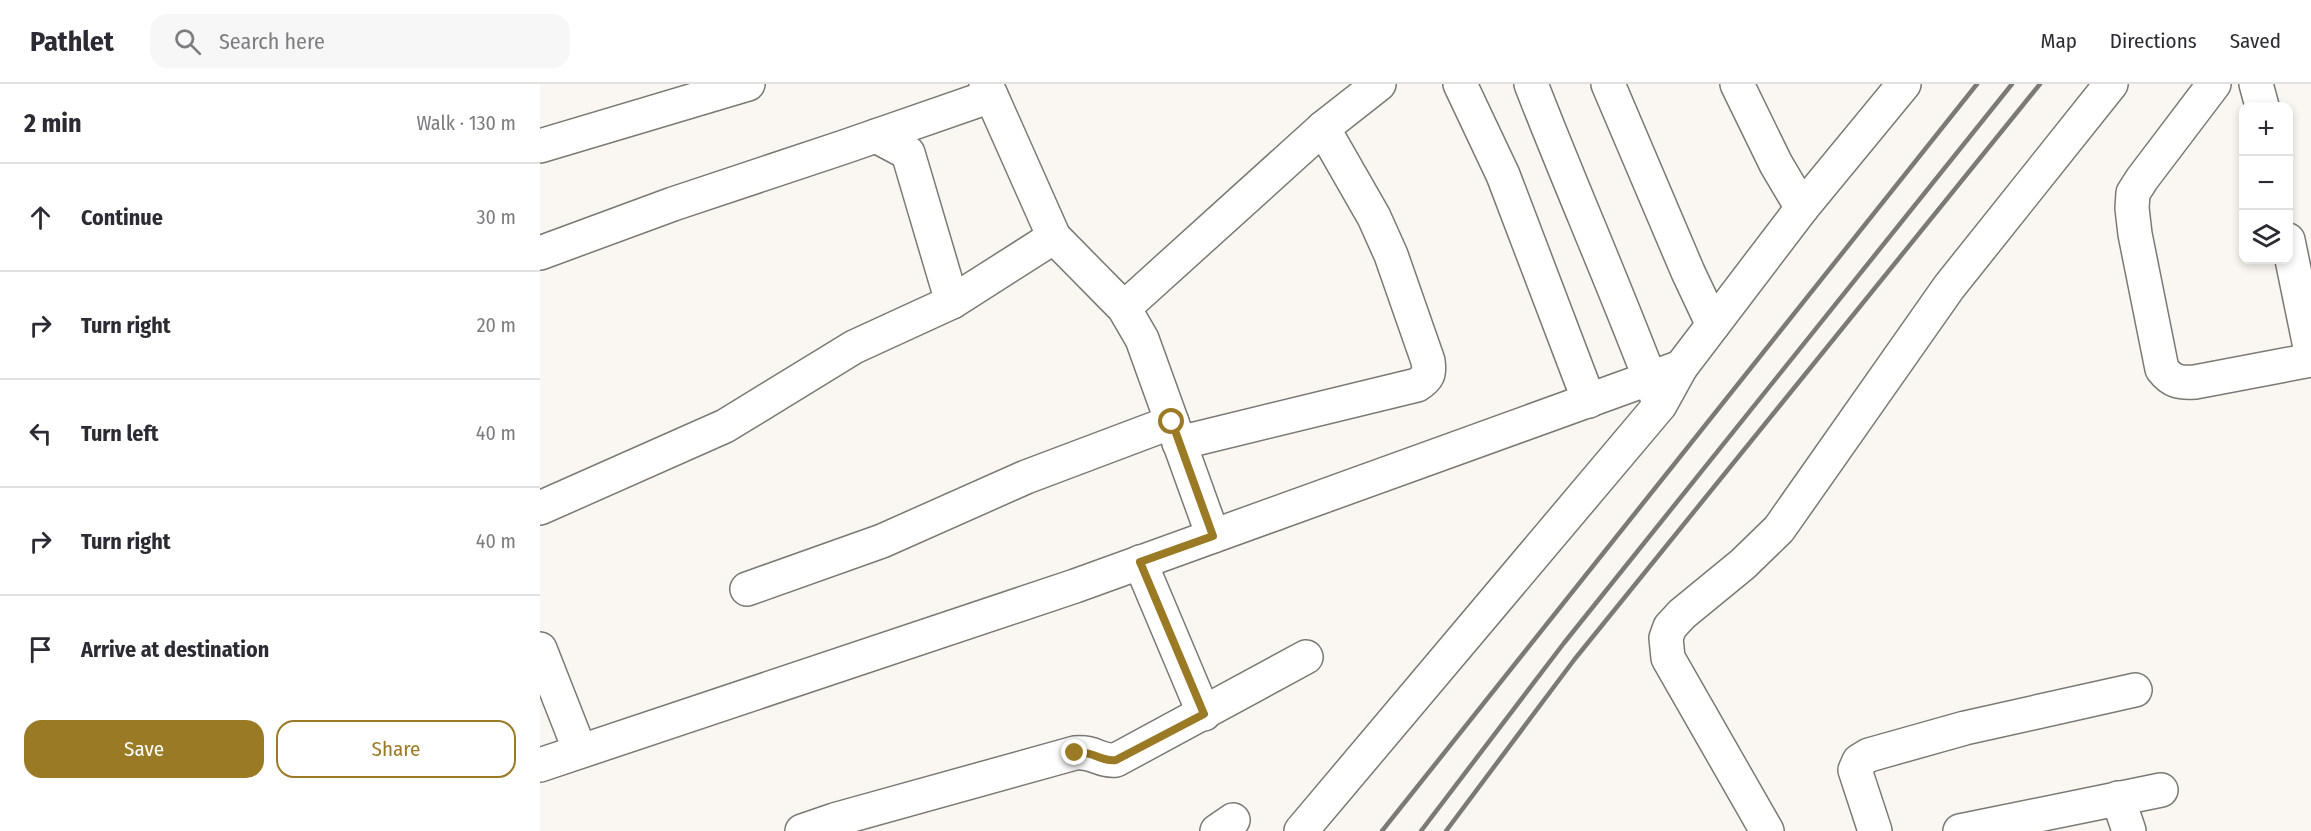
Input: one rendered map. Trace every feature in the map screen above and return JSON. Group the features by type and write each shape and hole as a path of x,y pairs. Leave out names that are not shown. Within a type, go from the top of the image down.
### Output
{"street":[{"path":"540,146 748,84"},
{"path":"1124,308 1323,128 1379,84"},
{"path":"1460,84 1503,175 1589,401"},
{"path":"1531,84 1655,392"},
{"path":"1608,84 1713,325"},
{"path":"1737,84 1776,164 1802,208"},
{"path":"1767,831 1668,658 1666,638 1670,627 1682,614 1743,564 1779,529 1949,287 2111,84"},
{"path":"2214,84 2133,193 2134,234 2162,369 2169,378 2180,383 2311,360"},
{"path":"2256,84 2261,102"},
{"path":"1301,831 1655,392 1681,368 1893,89"},
{"path":"540,253 673,204 876,136 989,90 1054,237 1124,308 1142,339 1213,536"},
{"path":"747,589 882,541 1026,477 1176,433 1417,385 1425,380 1430,373 1428,361 1391,255 1354,180 1323,128"},
{"path":"876,136 908,153 952,302"},
{"path":"540,508 725,426 854,346 952,302 1054,237"},
{"path":"2293,260 2311,352"},
{"path":"540,765 1140,562 1589,401 1655,392"},
{"path":"1140,562 1204,714"},
{"path":"540,649 580,751"},
{"path":"802,831 1075,753 1088,752 1106,761 1116,760 1306,657"},
{"path":"1875,831 1855,770 1858,761 1869,755 1965,728 2135,690"},
{"path":"1960,831 2161,790"},
{"path":"2118,798 2129,831"}],"railway":[{"path":"1382,831 1977,84"},
{"path":"1421,831 1564,643 2012,84"},
{"path":"1446,831 1574,660 2040,84"}],"route":[{"path":"1075,753 1088,752 1106,761 1116,760 1204,714 1140,562 1213,536 1172,422"}]}
